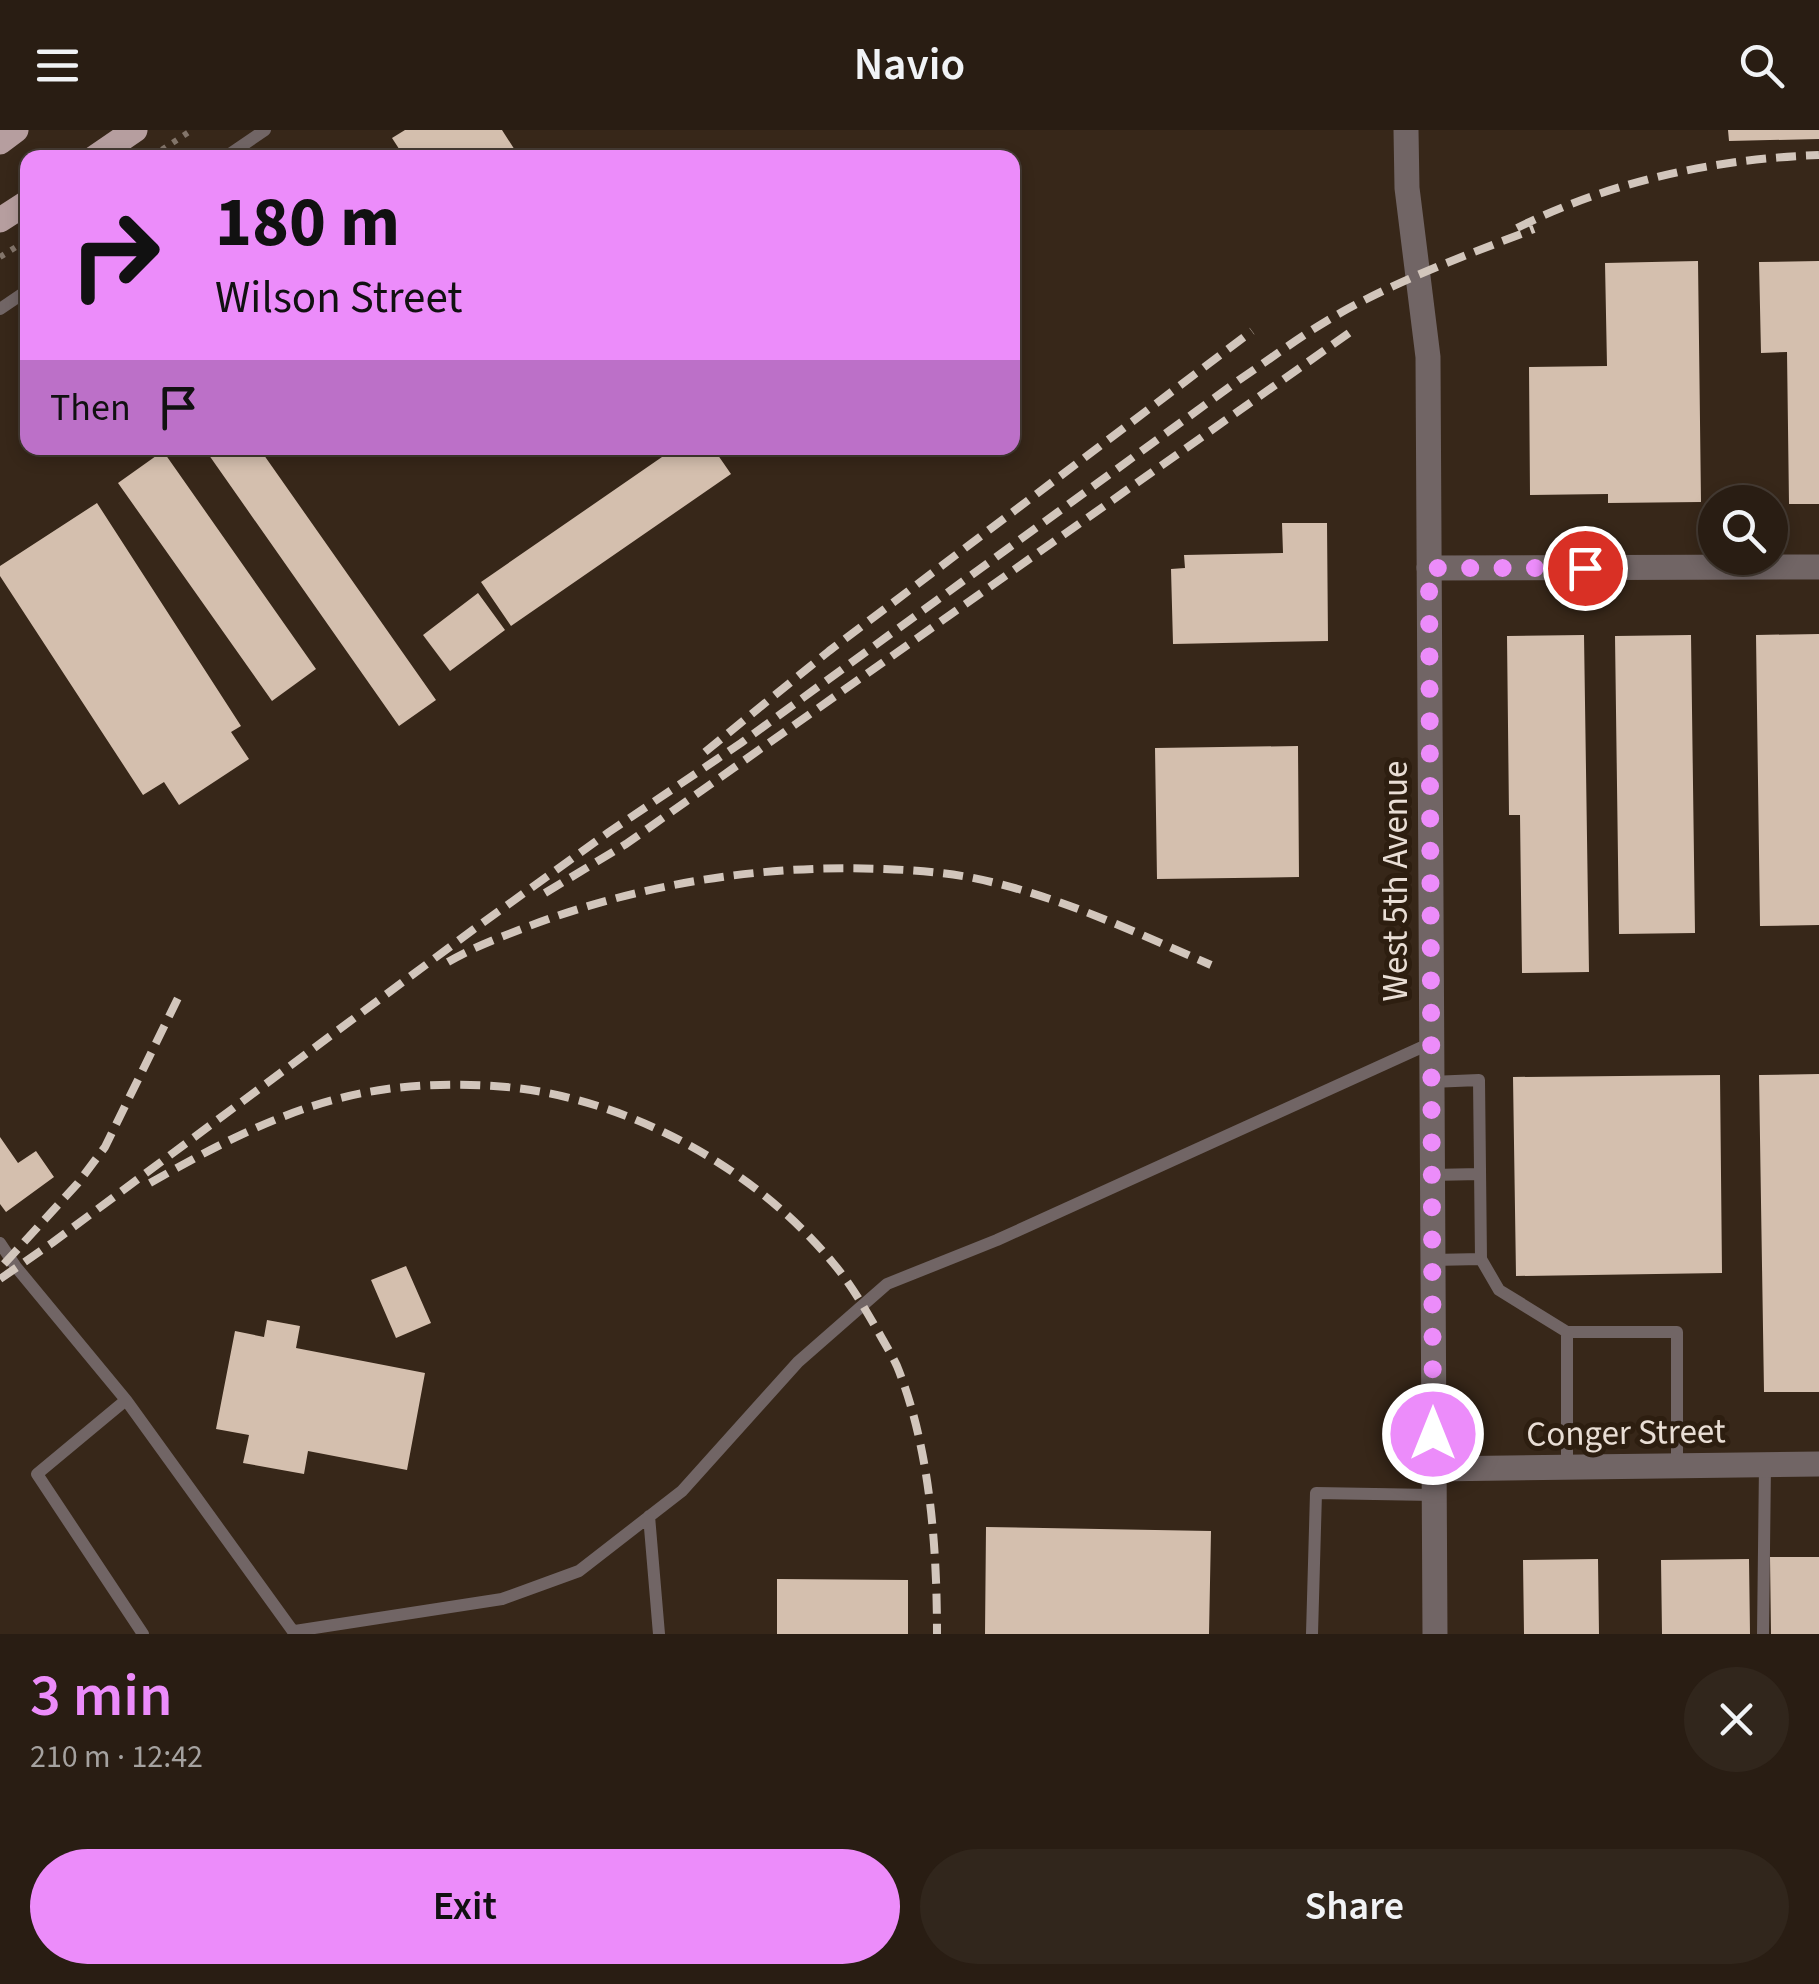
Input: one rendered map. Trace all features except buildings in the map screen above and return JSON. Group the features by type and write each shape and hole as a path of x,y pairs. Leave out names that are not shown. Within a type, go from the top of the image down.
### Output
{"main road":[{"path":"0,142 16,130"},
{"path":"106,150 135,130"}],"street":[{"name":"West 5th Avenue","path":"1406,130 1407,188 1428,357 1435,1634"},
{"path":"1429,568 1819,567"},
{"name":"Conger Street","path":"1433,1482 1568,1467 1819,1464"}],"lane":[{"path":"235,150 264,130"},
{"path":"0,1243 126,1400 295,1633 502,1598 579,1570 682,1491 798,1362 887,1284 997,1240 1431,1043"},
{"path":"1431,1082 1479,1080 1481,1259 1499,1290 1567,1332 1677,1332 1677,1466"},
{"path":"1431,1175 1480,1174"},
{"path":"1432,1260 1481,1259"},
{"path":"1567,1332 1568,1467"},
{"path":"126,1400 38,1474 143,1634"},
{"path":"1763,1634 1765,1465"},
{"path":"1312,1634 1316,1493 1433,1482"},
{"path":"649,1516 659,1634"}],"path":[{"path":"162,150 192,130"}],"railway":[{"path":"1517,228 1589,197 1664,175 1741,161 1819,155"},
{"path":"0,1279 474,929 741,743 1290,345 1389,288 1534,229"},
{"path":"705,752 829,651 1252,331"},
{"path":"545,893 626,844 1349,333"},
{"path":"448,962 495,939 567,913 656,889 747,874 838,868 926,872 999,884 1092,914 1211,965"},
{"path":"4,1264 78,1183 105,1147 179,996"},
{"path":"150,1183 235,1138 293,1113 355,1095 423,1086 495,1086 574,1099 616,1112 697,1150 771,1201 804,1231 846,1279 895,1362 924,1463 933,1532 937,1634"}],"route":[{"path":"1433,1434 1429,568 1585,568"}]}
